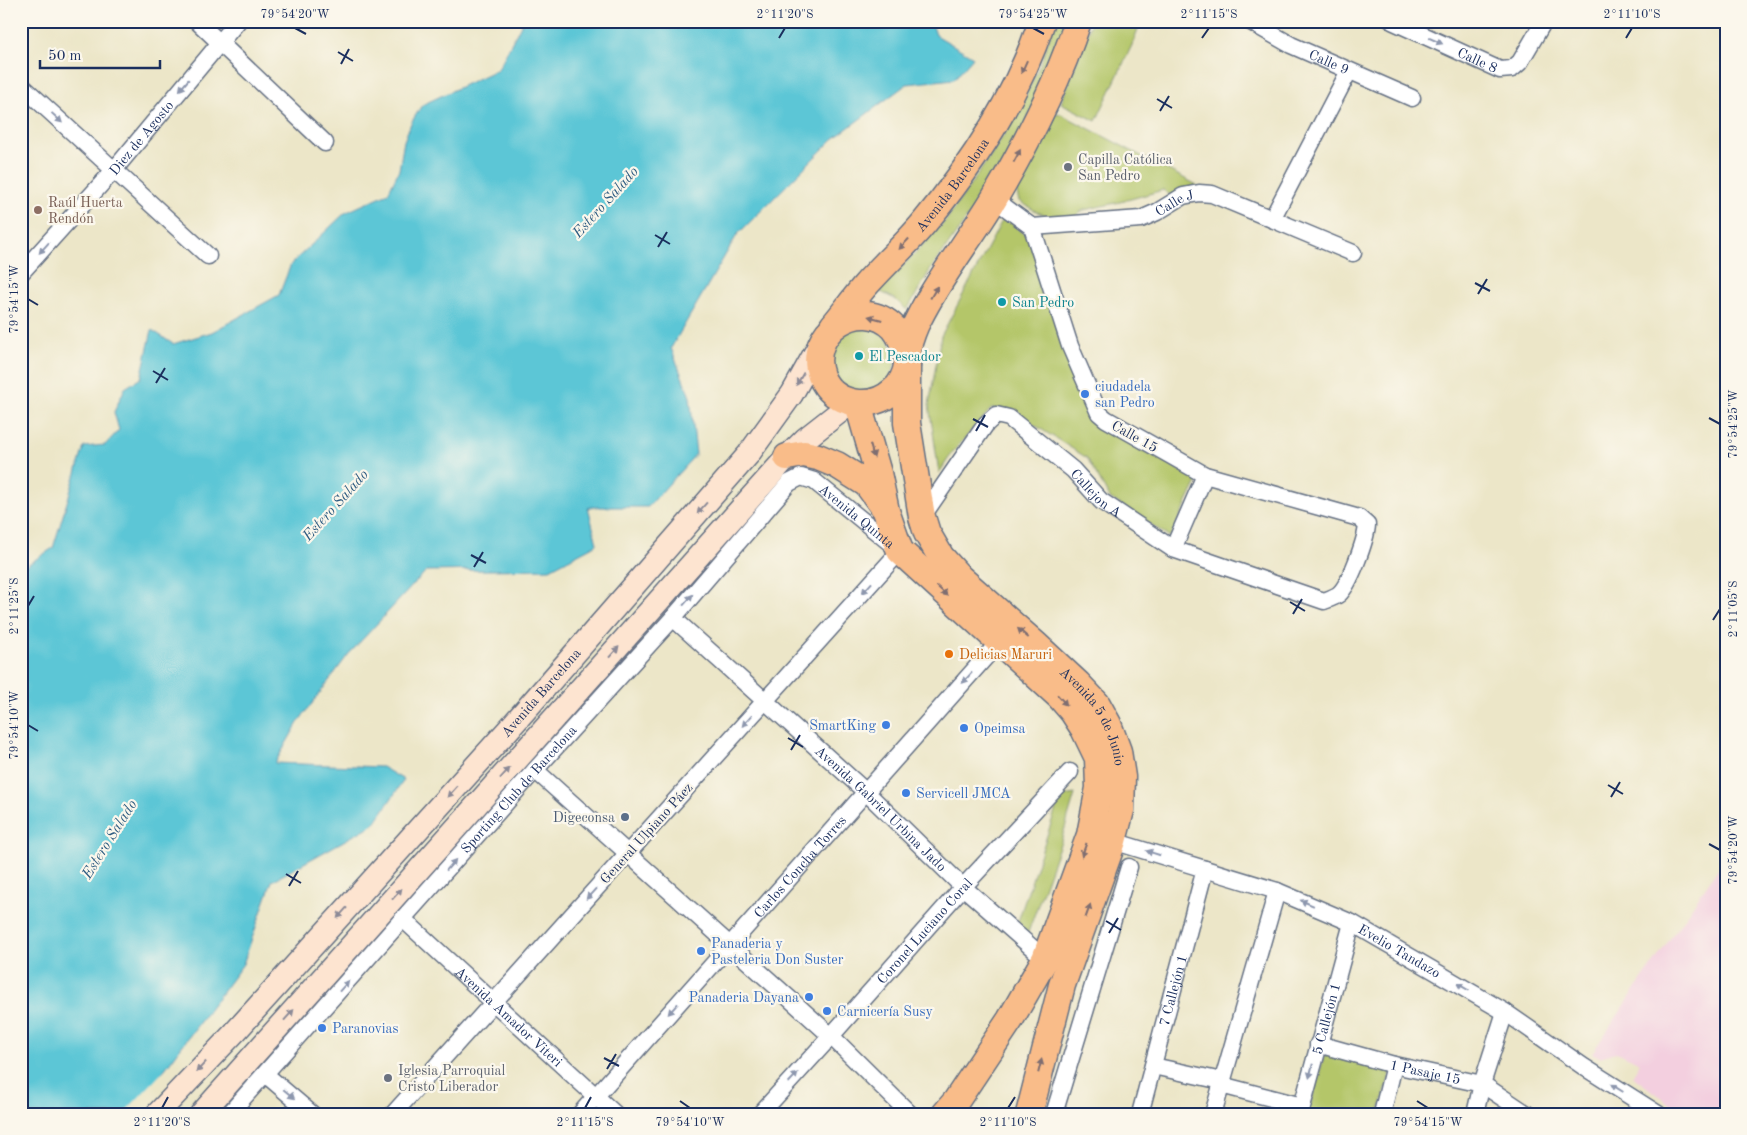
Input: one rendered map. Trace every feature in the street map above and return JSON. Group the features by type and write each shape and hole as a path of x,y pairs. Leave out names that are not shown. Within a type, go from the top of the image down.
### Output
{"main road":[{"name":"Avenida Barcelona","path":"156,1114 235,1032 508,730 748,455 792,394 828,332 865,286 924,224 962,174 1000,115 1024,68 1042,21"},
{"path":"906,358 902,339 894,328 883,320 870,316 856,316 843,320 828,332 819,350 818,363 821,376 828,388 838,397 854,403 872,403 884,398 895,390 903,378 906,358 919,318 994,199 1035,123 1067,56 1078,21"},
{"name":"Avenida 5 de Junio","path":"906,358 907,423 922,517 927,533 941,556 960,578 1036,645 1078,684 1096,704 1108,724 1118,751 1122,777 1121,810 1113,841 1062,984 1029,1114"},
{"name":"Avenida Barcelona","path":"201,1114 787,457 824,423 854,403"},
{"name":"Avenida 5 de Junio","path":"854,403 878,473 886,511 900,551 1064,702 1084,729 1098,758 1099,788 1090,835 1045,959 1010,1020 956,1101 945,1114"},
{"path":"787,457 804,454 818,457 842,468 867,484 886,511"}],"street":[{"path":"197,21 325,143"},
{"name":"Diez de Agosto","path":"21,273 114,170 238,21"},
{"name":"Calle 9","path":"1249,21 1291,45 1412,98"},
{"name":"Calle 8","path":"1392,21 1500,70 1512,70 1520,62 1543,22"},
{"path":"1272,219 1348,71"},
{"path":"21,85 208,256"},
{"name":"Calle J","path":"1032,227 1140,219 1157,212 1183,196 1199,193 1212,194 1353,253"},
{"path":"994,199 1032,227"},
{"name":"Calle 15","path":"1032,227 1070,346 1099,414 1205,475 1359,518 1367,525 1366,536 1346,585 1338,595 1324,601"},
{"name":"Callejon A","path":"922,517 986,424 996,416 1010,418 1073,470 1101,501 1173,549 1324,601"},
{"path":"1173,549 1205,475"},
{"name":"Sporting Club de Barcelona","path":"229,1114 672,618 789,483 802,477 814,481"},
{"name":"Avenida Quinta","path":"814,481 900,551"},
{"name":"General Ulpiano Páez","path":"393,1114 900,551"},
{"name":"Avenida Gabriel Urbina Jado","path":"672,618 866,792 963,886 1045,959"},
{"name":"Carlos Concha Torres","path":"580,1114 999,642"},
{"path":"535,770 832,1036 910,1114"},
{"name":"Coronel Luciano Coral","path":"760,1114 832,1036 963,886 1070,772"},
{"name":"Evelio Tandazo","path":"1113,841 1277,891 1352,923 1505,1012 1584,1067 1658,1114"},
{"path":"1054,1114 1129,867"},
{"name":"7 Callejón 1","path":"1140,1114 1205,869"},
{"path":"1213,1114 1277,891"},
{"name":"Avenida Amador Viteri","path":"403,919 615,1114"},
{"name":"5 Callejón 1","path":"1301,1110 1352,923"},
{"path":"1475,1114 1482,1084 1505,1012"},
{"path":"1050,1028 1077,1036"},
{"name":"1 Pasaje 15","path":"1318,1044 1394,1065 1482,1084 1527,1114"},
{"path":"1382,1114 1394,1065"},
{"path":"1153,1066 1222,1083 1301,1110"},
{"path":"265,1074 312,1114"}],"shaded area":[{"path":"1726,857 1726,1114 1683,1114 1632,1076 1640,1063 1616,1052 1600,1057 1592,1053"}],"green space":[{"path":"1055,21 1074,21 1009,158 929,272 907,310 895,299 879,291 947,219 991,155 1020,109 1041,62"},
{"path":"1092,21 1141,21 1132,45 1096,121 1061,103"},
{"path":"1056,113 1197,185 1173,197 1163,190 1084,210 1075,217 1055,219 1037,212 1019,201 1016,190"},
{"path":"1004,217 1026,235 1044,279 1063,349 1103,428 1198,480 1170,537 1110,498 1087,458 1009,409 991,409 952,453 939,473 929,405 941,336"},
{"path":"863,328 875,330 886,337 893,348 895,360 893,372 886,383 875,390 863,392 851,390 840,383 833,372 831,360 833,348 840,337 851,330"},
{"path":"1075,794 1061,841 1026,938 1017,924 1060,797"},
{"path":"1325,1053 1391,1071 1379,1114 1308,1114"}],"water":[{"name":"Estero Salado","path":"523,21 931,21 936,35 973,57 954,79 907,84 833,139 737,235 671,348 690,397 696,454 648,507 588,507 597,544 550,569 426,571 348,655 299,721 275,763 382,767 404,780 374,824 272,881 243,964 156,1081 160,1114 21,1114 21,569 53,548 84,447 105,445 119,430 114,412 125,388 141,378 152,330 173,344 212,332 279,295 291,264 345,213 388,193 399,170 404,141 411,123 422,105 498,69"}],"pier":[{"path":"175,1059 159,1081 163,1114 123,1114"}],"place":[{"name":"Capilla Católica San Pedro","path":"1068,167"},
{"name":"Raúl Huerta Rendón","path":"38,210"},
{"name":"San Pedro","path":"1002,302"},
{"name":"El Pescador","path":"859,356"},
{"name":"ciudadela san Pedro","path":"1085,394"},
{"name":"Delicias Maruri","path":"949,654"},
{"name":"SmartKing","path":"886,725"},
{"name":"Opeimsa","path":"964,728"},
{"name":"Servicell JMCA","path":"906,793"},
{"name":"Digeconsa","path":"625,817"},
{"name":"Panaderia y Pasteleria Don Suster","path":"701,951"},
{"name":"Panaderia Dayana","path":"809,997"},
{"name":"Carnicería Susy","path":"827,1011"},
{"name":"Paranovias","path":"322,1028"},
{"name":"Iglesia Parroquial Cristo Liberador","path":"388,1078"}]}
